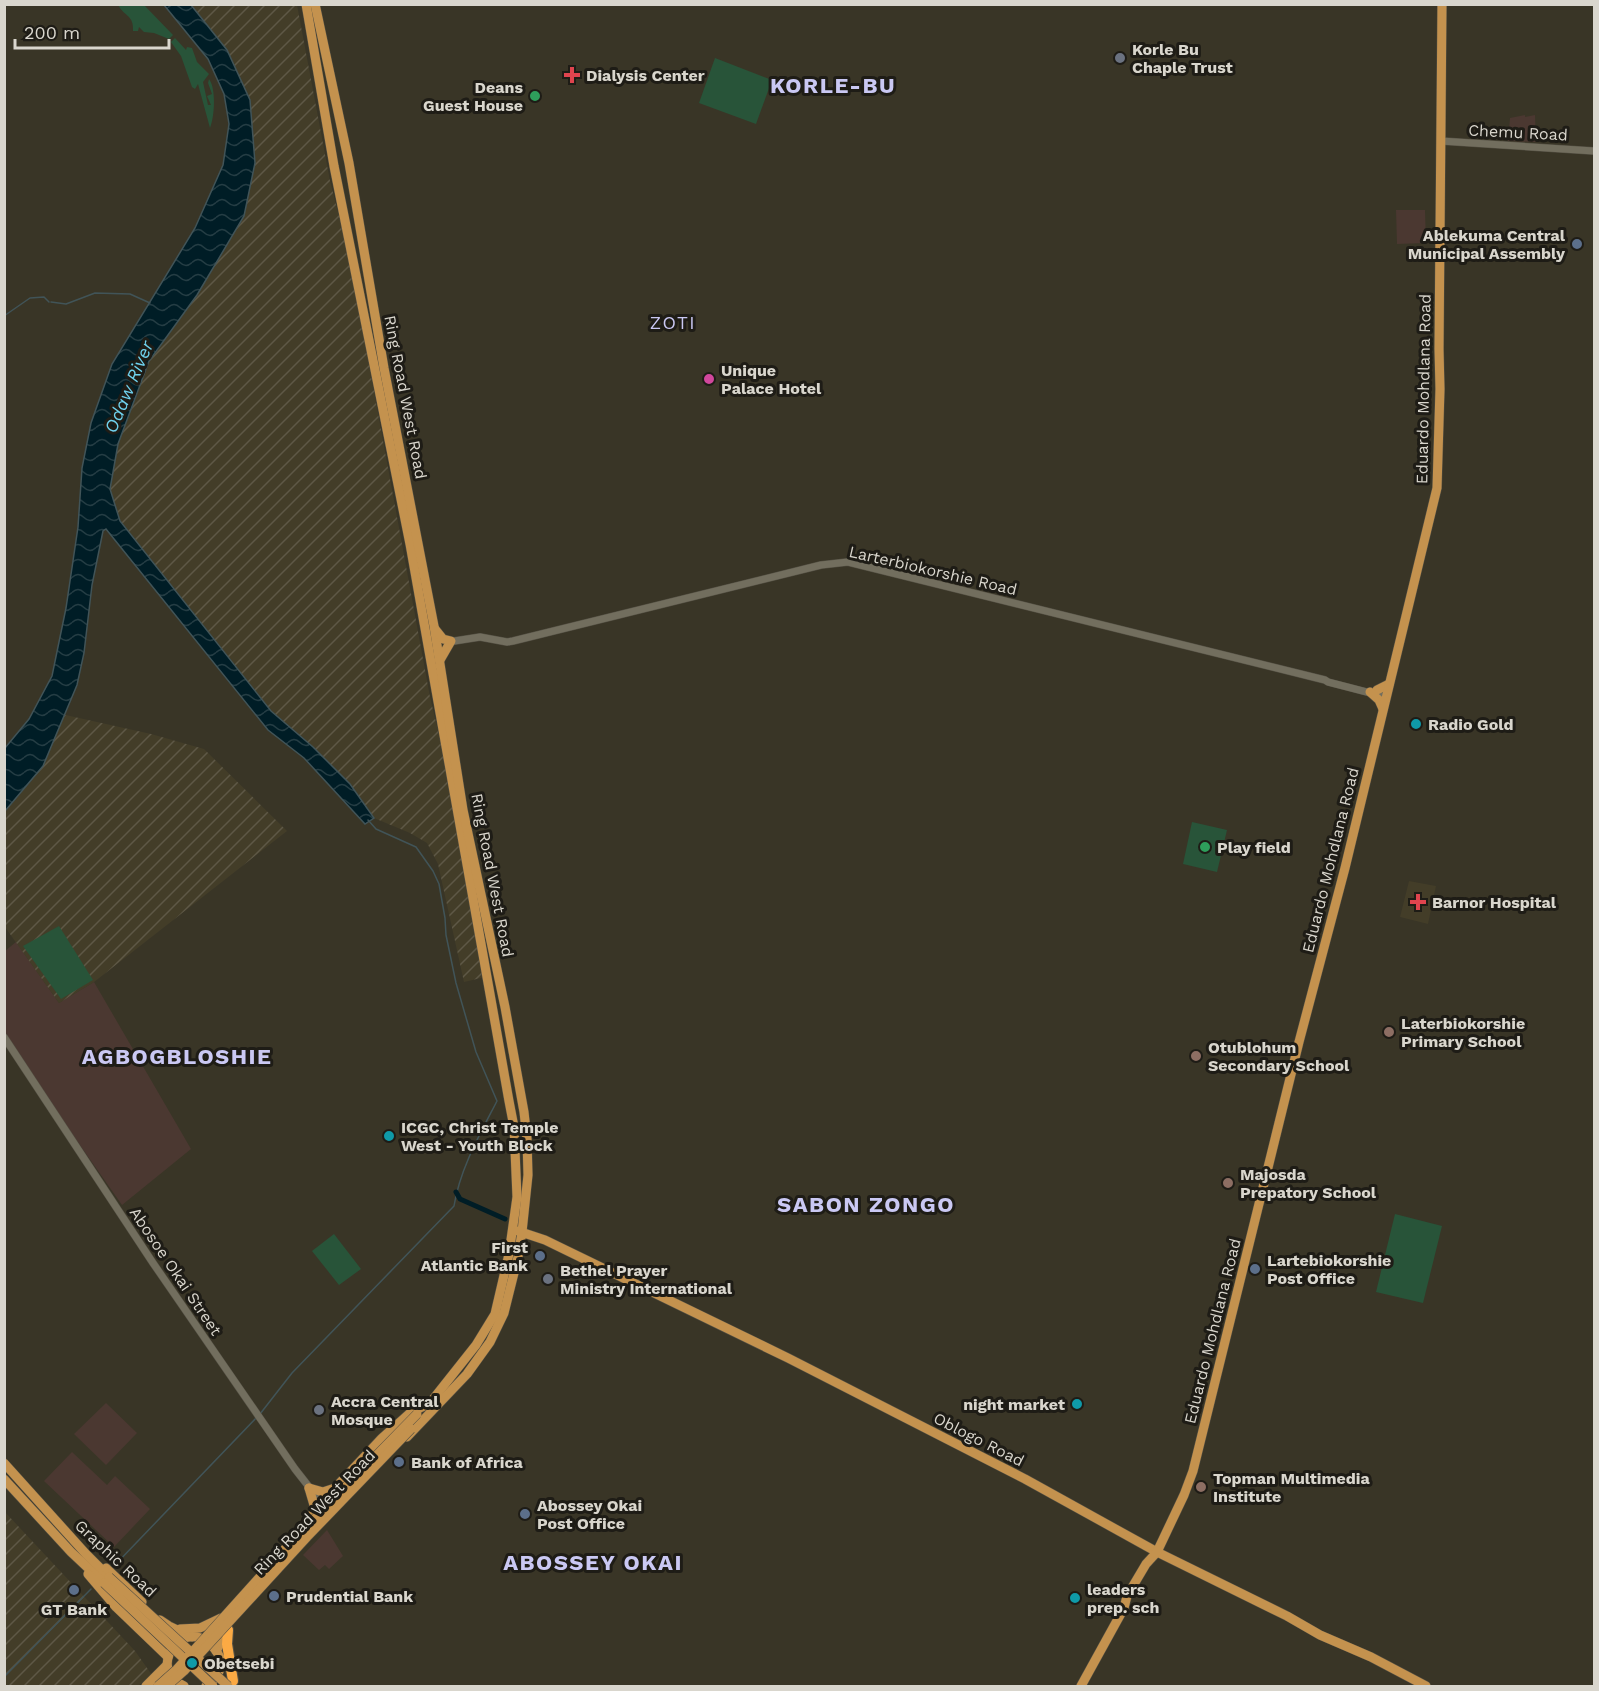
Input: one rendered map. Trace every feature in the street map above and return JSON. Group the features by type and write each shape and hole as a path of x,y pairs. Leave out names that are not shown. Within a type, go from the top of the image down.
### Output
{"highway":[{"path":"228,1630 227,1651 233,1685"},
{"path":"222,1664 233,1685"}],"main road":[{"name":"Ring Road West Road","path":"181,1670 291,1542 467,1374 493,1337 509,1300 519,1257 513,1127 432,645 423,602 418,594 377,372 334,166 306,4"},
{"name":"Ring Road West Road","path":"146,1686 167,1662 177,1644 196,1637 221,1618 291,1545 335,1488 382,1438 410,1413 427,1405 470,1353 493,1318 525,1209 528,1174 525,1112 506,1007 463,810 440,660 432,645 434,626 384,368 349,163 315,4"},
{"name":"Eduardo Mohdlana Road","path":"1081,1686 1124,1608 1127,1596 1146,1564 1157,1552 1193,1471 1439,479 1442,4"},
{"path":"334,166 349,163"},
{"path":"434,626 443,639 451,641 440,660"},
{"path":"1373,691 1388,691"},
{"path":"1373,691 1383,709"},
{"path":"525,1209 530,1226 545,1240"},
{"name":"Oblogo Road","path":"517,1230 545,1240 833,1381 1025,1479 1157,1552 1426,1686"},
{"path":"519,1257 528,1244 545,1240"},
{"path":"422,1416 427,1405"},
{"name":"Ring Road West Road","path":"216,1651 243,1608 422,1416"},
{"name":"Graphic Road","path":"4,1463 93,1566"},
{"name":"Graphic Road","path":"4,1479 71,1552 93,1566 107,1568 157,1617 173,1628 196,1637 216,1651"},
{"path":"309,1488 322,1492 335,1488"},
{"path":"309,1488 314,1505 312,1517"},
{"path":"93,1566 213,1686"},
{"name":"Graphic Road","path":"93,1566 88,1573 92,1579 167,1662 173,1680 184,1686"},
{"path":"107,1580 233,1685"},
{"path":"173,1628 189,1630 200,1628 221,1618"},
{"path":"206,1686 217,1677 222,1664 216,1651"},
{"path":"158,1686 181,1670"},
{"path":"167,1686 181,1670"}],"street":[{"name":"Chemu Road","path":"1441,141 1594,151"},
{"name":"Larterbiokorshie Road","path":"432,645 480,637 513,641 821,565 849,562 1373,691"},
{"name":"Abosoe Okai Street","path":"4,1037 153,1263 309,1488 332,1515"}],"shaded area":[{"path":"191,5 297,5 330,181 349,255 430,697 485,977 464,982 438,864 427,843 374,818 350,784 313,747 271,711 120,520 110,489 118,444 149,361 197,295 244,216 255,163 250,100 227,50"},
{"path":"1525,115 1525,117 1535,115 1536,142 1508,141 1510,118"},
{"path":"1396,210 1425,210 1426,243 1397,244"},
{"path":"61,714 151,734 204,749 287,831 94,982 59,1003 5,927 5,788"},
{"name":"Barnor Hospital","path":"1409,881 1436,886 1428,924 1400,917"},
{"path":"16,942 59,1003 94,982 191,1149 122,1205 5,1035 5,951"},
{"path":"106,1403 137,1433 106,1465 74,1434"},
{"path":"72,1452 107,1485 115,1476 150,1509 114,1547 44,1481"},
{"path":"4,1511 135,1651 152,1675 138,1686 5,1686"},
{"path":"327,1530 343,1556 329,1569 325,1565 319,1570 303,1555"}],"green space":[{"path":"118,5 144,5 173,35 169,39 144,32 139,27 138,31 133,31 131,19"},
{"path":"175,38 186,50 187,47 192,48 197,62 209,74 203,82 208,105 211,105 207,96 212,94 209,79 214,95 214,110 210,128 198,84 195,89 192,87 181,56 171,42"},
{"path":"715,58 772,80 756,124 699,103"},
{"name":"Play field","path":"1192,822 1227,830 1217,872 1183,864"},
{"path":"59,926 93,980 61,999 23,946"},
{"path":"1395,1214 1442,1226 1423,1303 1376,1292"},
{"path":"334,1234 361,1269 339,1285 312,1251"}],"water":[{"name":"Odaw River","path":"164,5 191,5 227,50 250,100 255,163 244,216 197,295 149,361 118,444 110,489 120,521 271,711 313,747 350,784 374,818 365,824 304,758 268,730 106,529 103,531 92,585 84,653 77,685 43,766 5,811 5,748 29,719 52,676 66,608 78,527 82,468 91,423 112,364 195,228 223,165 229,124 224,94 208,59"}],"waterway":[{"path":"51,302 66,304 95,293 130,294 150,303"},
{"path":"4,316 30,298 44,297 49,302"},
{"path":"260,1414 292,1373 454,1206 466,1165 497,1101 476,1052 456,983 439,884 416,847 376,829 368,820"},
{"path":"456,1192 460,1199 505,1219"},
{"path":"114,1566 257,1417"},
{"path":"4,1677 91,1589"}],"place":[{"name":"Korle Bu Chaple Trust","path":"1120,58"},
{"name":"Dialysis Center","path":"572,75"},
{"name":"Deans Guest House","path":"535,96"},
{"name":"Ablekuma Central Municipal Assembly","path":"1577,244"},
{"name":"Unique Palace Hotel","path":"709,379"},
{"name":"Radio Gold","path":"1416,724"},
{"name":"Play field","path":"1205,847"},
{"name":"Barnor Hospital","path":"1418,902"},
{"name":"Laterbiokorshie Primary School","path":"1389,1032"},
{"name":"Otublohum Secondary School","path":"1196,1056"},
{"name":"ICGC, Christ Temple West - Youth Block","path":"389,1136"},
{"name":"Majosda Prepatory School","path":"1228,1183"},
{"name":"First Atlantic Bank","path":"540,1256"},
{"name":"Lartebiokorshie Post Office","path":"1255,1269"},
{"name":"Bethel Prayer Ministry International","path":"548,1279"},
{"name":"night market","path":"1077,1404"},
{"name":"Accra Central Mosque","path":"319,1410"},
{"name":"Bank of Africa","path":"399,1462"},
{"name":"Topman Multimedia Institute","path":"1201,1487"},
{"name":"Abossey Okai Post Office","path":"525,1514"},
{"name":"GT Bank","path":"74,1590"},
{"name":"Prudential Bank","path":"274,1596"},
{"name":"leaders prep. sch","path":"1075,1598"},
{"name":"Obetsebi","path":"192,1663"}],"district":[{"name":"KORLE-BU","path":"833,85"},
{"name":"ZOTI","path":"673,323"},
{"name":"AGBOGBLOSHIE","path":"177,1056"},
{"name":"SABON ZONGO","path":"866,1204"},
{"name":"ABOSSEY OKAI","path":"593,1562"}]}
